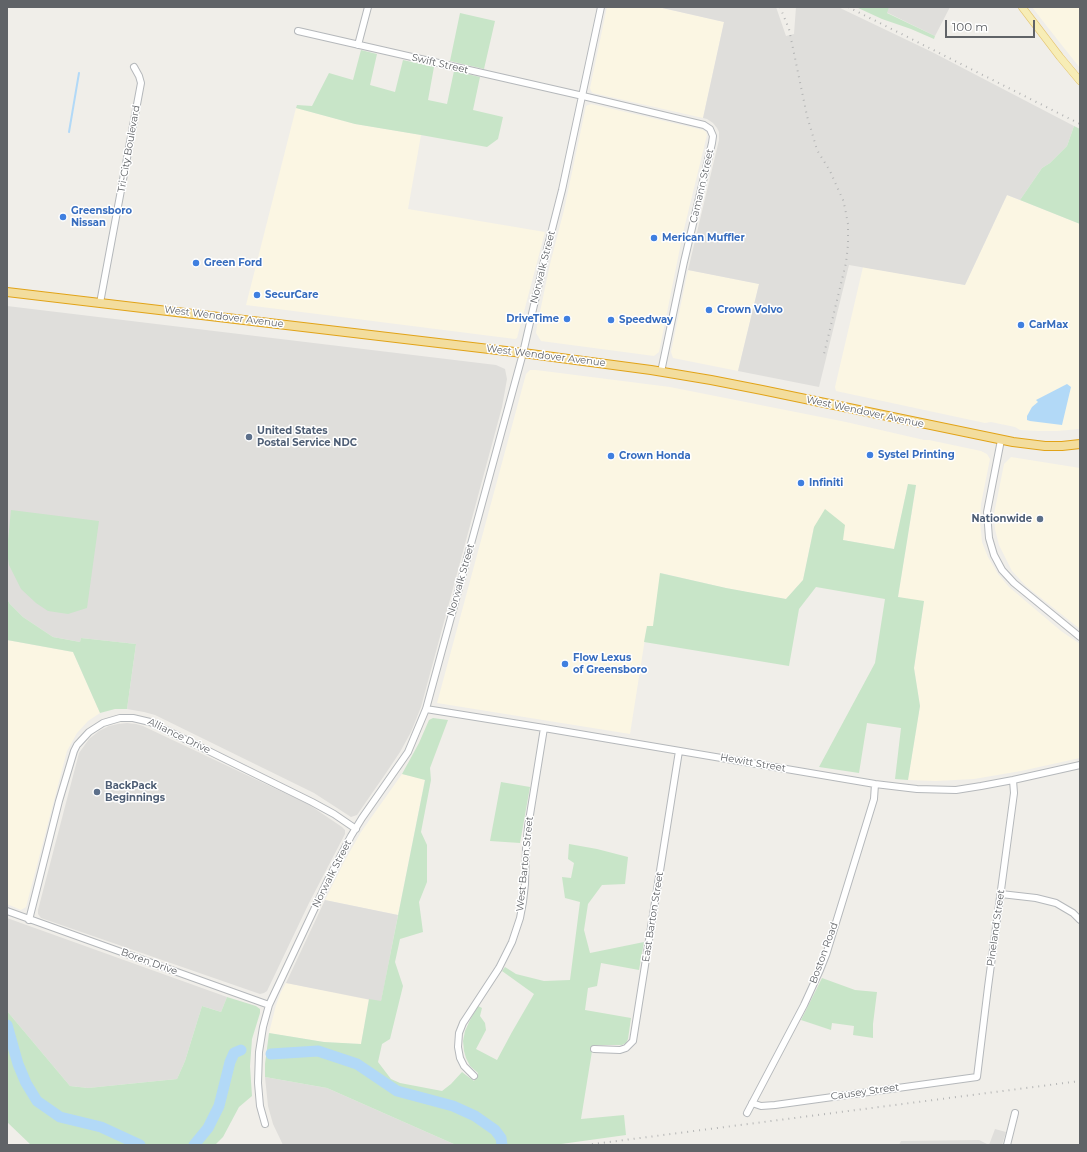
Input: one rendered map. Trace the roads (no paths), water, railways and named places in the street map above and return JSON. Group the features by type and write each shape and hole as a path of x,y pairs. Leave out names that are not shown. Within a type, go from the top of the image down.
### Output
{"highway":[{"name":"West Wendover Avenue","path":"7,292 523,353 661,372 755,389 1029,445 1062,446 1080,444"}],"main road":[{"path":"1022,7 1080,82"}],"street":[{"path":"358,45 368,7"},
{"name":"Norwalk Street","path":"265,1124 260,1106 258,1084 259,1052 269,1005 328,880 356,829 408,752 426,710 523,353 562,190 602,7"},
{"name":"Swift Street","path":"298,31 583,96"},
{"name":"Tri-City Boulevard","path":"100,303 141,84 134,67"},
{"name":"Camann Street","path":"583,96 704,125 710,129 712,133 712,144 684,262 661,372"},
{"path":"1000,440 987,512 988,531 992,550 1002,570 1014,584 1080,636"},
{"name":"Hewitt Street","path":"426,710 544,728 876,784 916,789 956,790 1013,780 1080,765"},
{"name":"Alliance Drive","path":"29,920 59,801 74,751 77,745 89,732 103,723 120,718 139,718 150,722 312,802 334,814 356,829"},
{"name":"West Barton Street","path":"474,1076 464,1066 460,1058 458,1047 459,1034 463,1023 502,963 512,942 520,918 526,884 526,849 528,827 544,728"},
{"name":"East Barton Street","path":"594,1049 620,1050 626,1048 633,1041 679,751"},
{"name":"Pineland Street","path":"977,1077 1014,793 1013,780"},
{"name":"Boston Road","path":"747,1113 804,1005 822,965 874,799 876,784"},
{"path":"1001,894 1036,898 1056,903 1073,913 1080,920"},
{"name":"Boren Drive","path":"7,911 269,1005"},
{"name":"Causey Street","path":"752,1103 761,1106 775,1105 977,1077"},
{"path":"1007,1145 1015,1113"}],"water":[{"path":"1067,384 1071,387 1062,425 1027,420 1027,416 1032,407 1038,402 1036,400"}],"waterway":[{"path":"69,132 79,73"},
{"path":"7,1025 18,1064 26,1083 37,1101 60,1117 101,1127 140,1145"},
{"path":"194,1145 208,1128 219,1106 230,1062 234,1053 241,1050"},
{"path":"271,1054 318,1051 357,1064 397,1091 453,1106 475,1116 495,1130 501,1138 502,1145"}],"railway":[{"path":"780,7 789,29 807,116 817,150 830,171 843,200 848,224 846,263 824,354"},
{"path":"848,7 1080,124"},
{"path":"586,1145 1080,1081"}],"place":[{"name":"Greensboro Nissan","path":"63,217"},
{"name":"Merican Muffler","path":"654,238"},
{"name":"Green Ford","path":"196,263"},
{"name":"SecurCare","path":"257,295"},
{"name":"Crown Volvo","path":"709,310"},
{"name":"DriveTime","path":"567,319"},
{"name":"Speedway","path":"611,320"},
{"name":"CarMax","path":"1021,325"},
{"name":"United States Postal Service NDC","path":"249,437"},
{"name":"Systel Printing","path":"870,455"},
{"name":"Crown Honda","path":"611,456"},
{"name":"Infiniti","path":"801,483"},
{"name":"Nationwide","path":"1040,519"},
{"name":"Flow Lexus of Greensboro","path":"565,664"},
{"name":"BackPack Beginnings","path":"97,792"}]}
